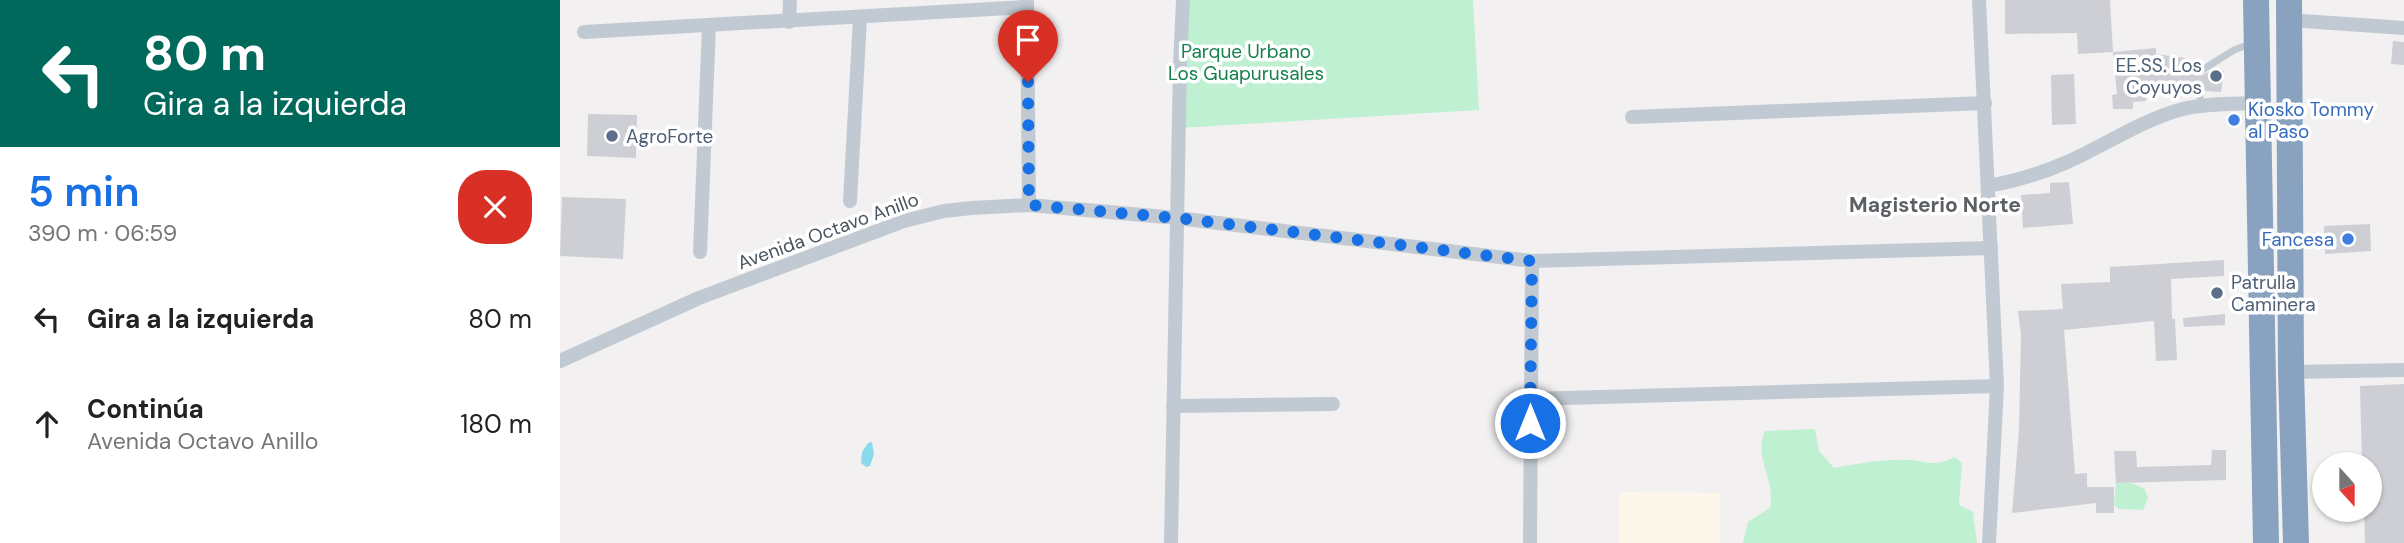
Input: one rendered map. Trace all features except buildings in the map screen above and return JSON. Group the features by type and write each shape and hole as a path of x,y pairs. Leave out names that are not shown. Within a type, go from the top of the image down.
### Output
{"highway":[{"path":"2256,0 2266,543"},
{"path":"2289,10 2291,372 2296,543"},
{"path":"2294,424 2310,476 2314,543"},
{"path":"2249,543 2252,496 2264,468"},
{"path":"2264,468 2274,468 2278,475 2281,543"}],"street":[{"path":"789,22 790,0"},
{"path":"1171,543 1183,0"},
{"path":"1979,0 1997,386 1989,543"},
{"path":"584,32 860,18 1027,4 1029,205"},
{"path":"2289,10 2404,28"},
{"path":"850,201 860,18"},
{"path":"700,252 709,25"},
{"path":"1988,186 2016,181 2065,163 2180,110 2200,98 2258,103"},
{"path":"1632,117 1985,103"},
{"name":"Avenida Octavo Anillo","path":"560,361 699,298 904,221 944,211 1029,205 1177,218 1532,261 1991,248"},
{"path":"1530,543 1532,261"},
{"path":"2291,372 2404,370"},
{"path":"1530,399 1997,386"},
{"path":"1173,406 1333,404"}],"lane":[{"path":"2202,70 2234,50 2256,42"}],"shaded area":[{"path":"1619,492 1720,493 1720,543 1619,543"}],"green space":[{"name":"Parque Urbano Los Guapurusales","path":"1189,0 1473,0 1479,110 1178,128"},
{"path":"1815,429 1819,451 1834,468 1888,460 1936,463 1955,457 1962,463 1959,505 1973,512 1977,543 1743,543 1748,522 1770,508 1770,488 1762,450 1765,431"},
{"path":"2116,483 2131,483 2145,489 2148,498 2143,510 2119,509 2114,505"}],"water":[{"path":"872,442 874,454 870,466 866,467 861,463 862,452 868,443"}],"place":[{"name":"EE.SS. Los Coyuyos","path":"2216,76"},
{"name":"Kiosko Tommy al Paso","path":"2234,120"},
{"name":"AgroForte","path":"612,136"},
{"name":"Fancesa","path":"2348,239"},
{"name":"Patrulla Caminera","path":"2217,293"}],"district":[{"name":"Magisterio Norte","path":"1935,205"}],"route":[{"path":"1028,82 1029,205 1177,218 1532,261 1530,423"}]}
